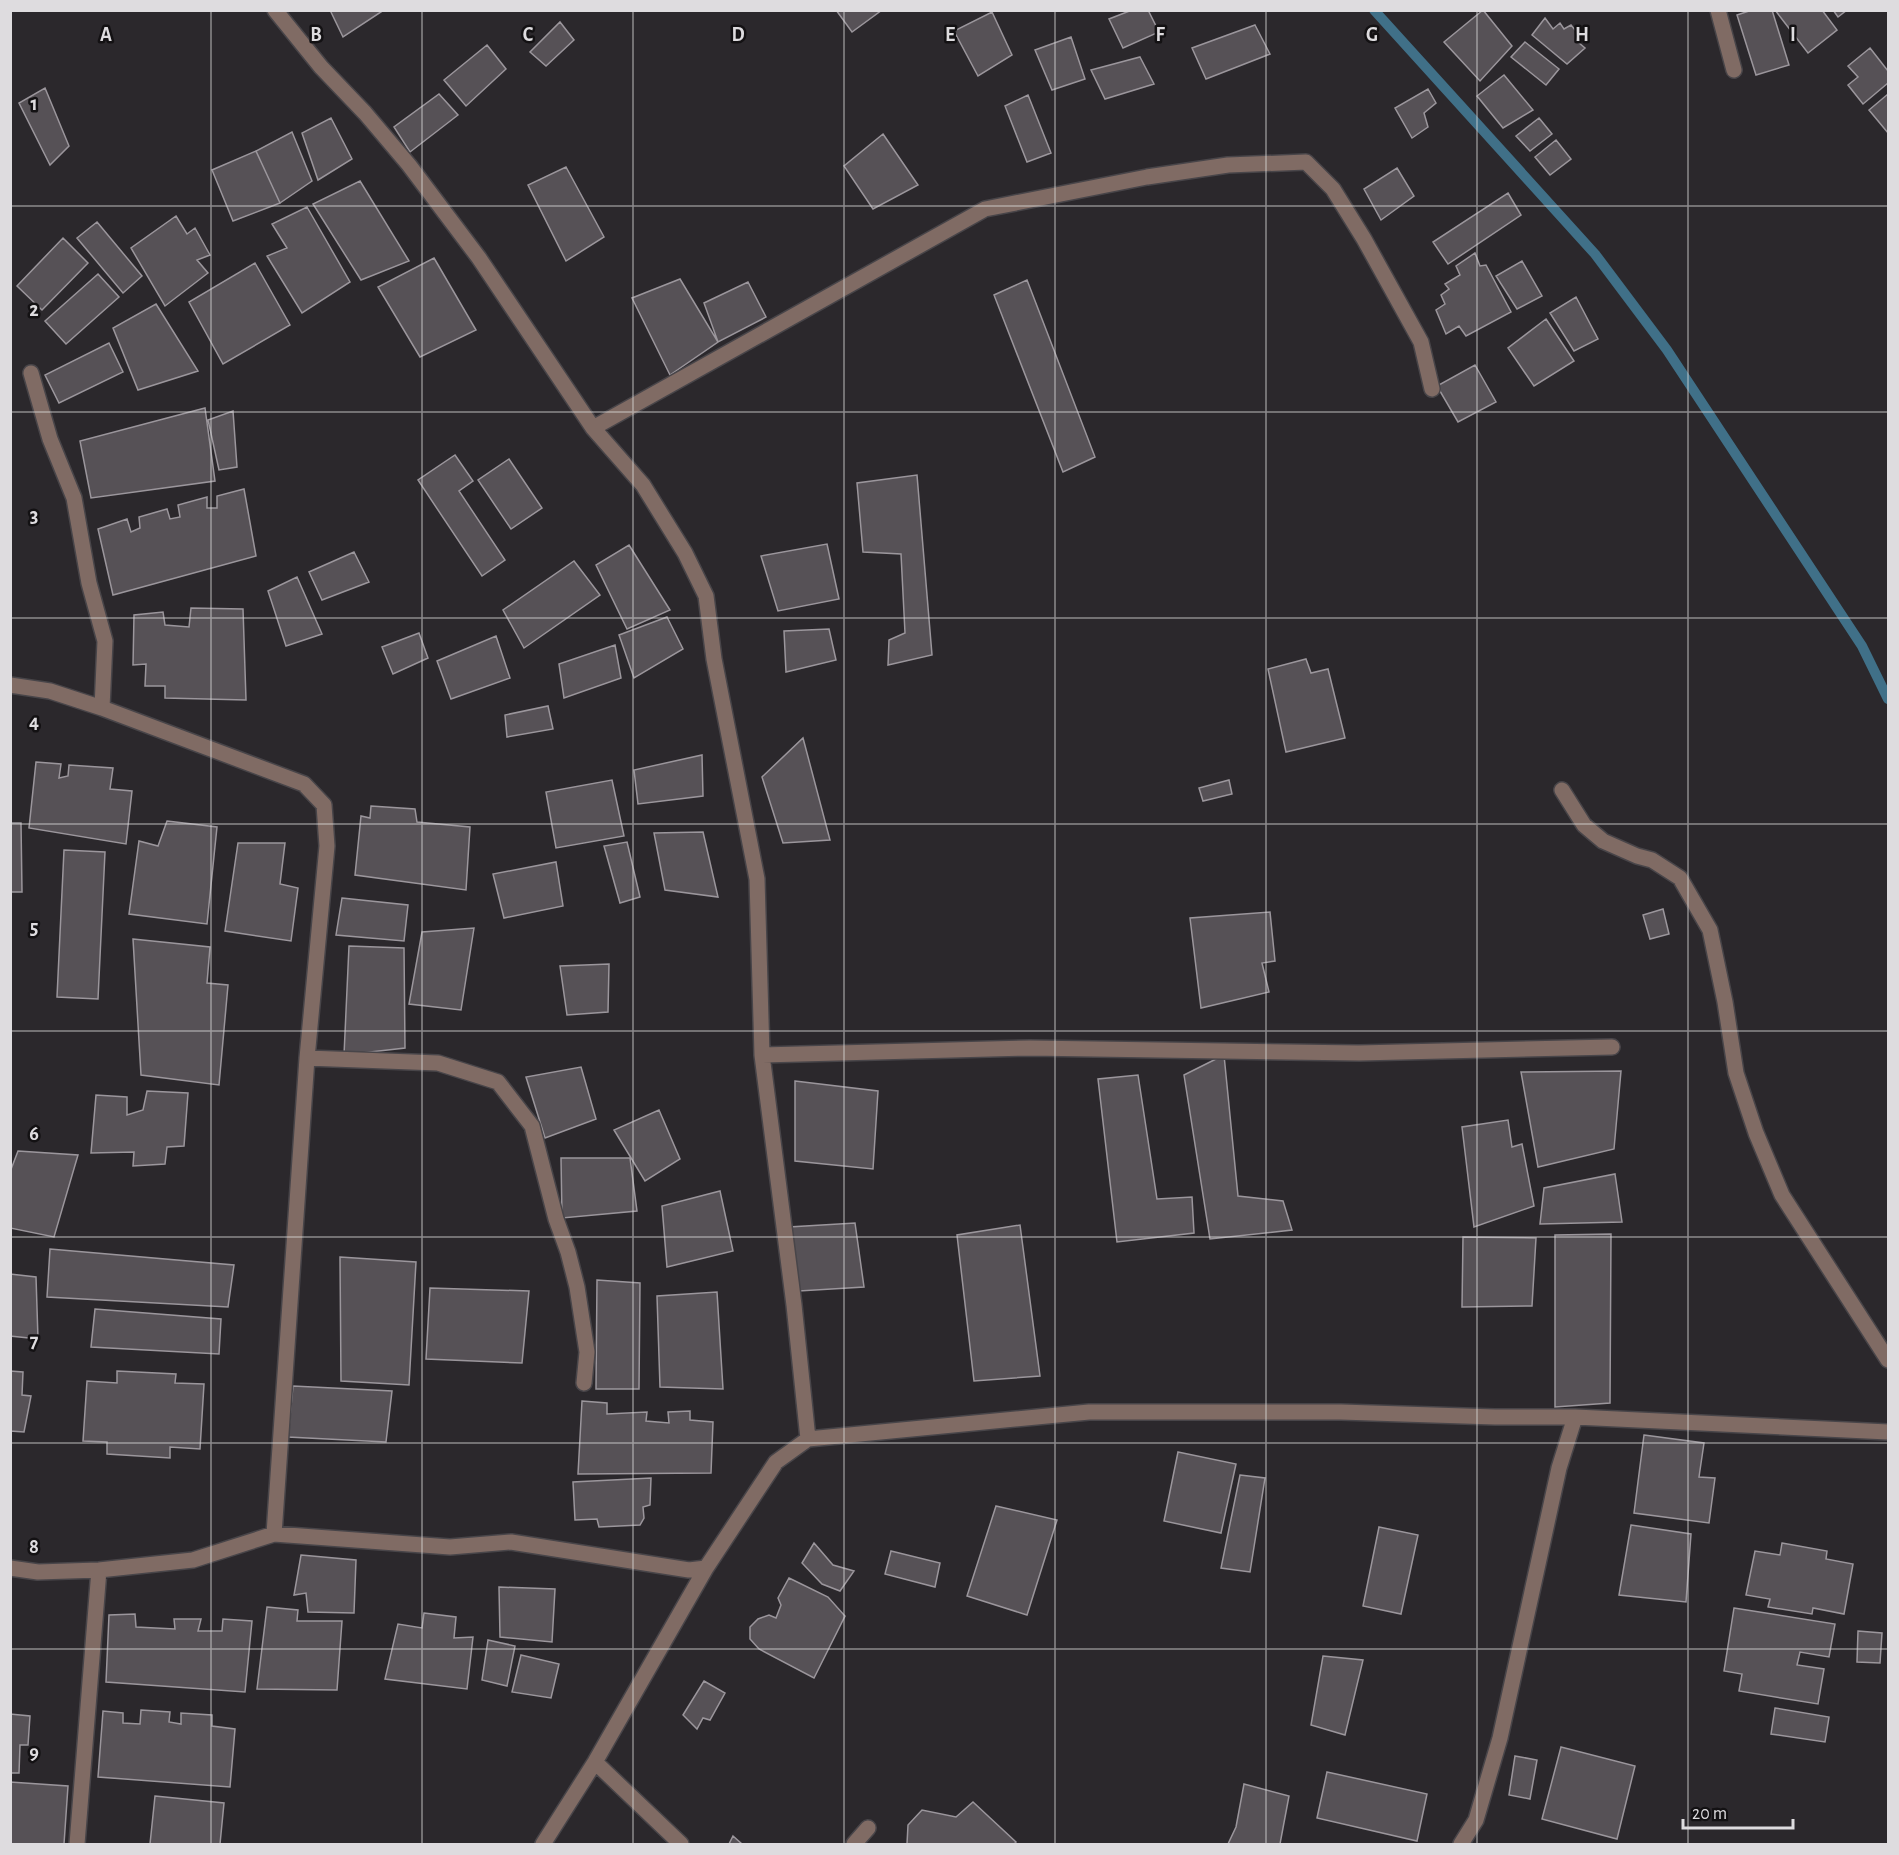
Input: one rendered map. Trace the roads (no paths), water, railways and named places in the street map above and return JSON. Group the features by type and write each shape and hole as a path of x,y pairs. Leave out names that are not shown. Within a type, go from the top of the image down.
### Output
{"street":[{"path":"275,10 321,67 365,113 409,165 479,258 593,428 643,485 686,553 706,596 716,669 757,879 762,1055 808,1439"},
{"path":"1718,10 1734,70"},
{"path":"593,428 985,209 1147,177 1228,165 1306,162 1333,189 1364,239 1421,342 1432,389"},
{"path":"31,373 50,439 74,498 89,583 105,641 102,708"},
{"path":"10,685 50,691 102,708 304,784 324,805 327,846 307,1058 274,1534"},
{"path":"1563,790 1584,825 1603,841 1652,860 1680,878 1710,930 1725,1002 1736,1073 1756,1133 1782,1195 1888,1360"},
{"path":"762,1055 1030,1048 1359,1053 1612,1047"},
{"path":"307,1058 438,1063 498,1082 532,1126 556,1219 577,1287 587,1352 584,1383"},
{"path":"543,1845 595,1762 706,1568 776,1462 808,1439 1089,1412 1285,1412 1575,1417 1888,1432"},
{"path":"1461,1845 1476,1820 1500,1738 1559,1468 1575,1417"},
{"path":"10,1569 38,1572 99,1570 193,1560 274,1534 450,1547 511,1542 689,1569 706,1568"},
{"path":"76,1845 99,1570"},
{"path":"595,1762 681,1845"},
{"path":"854,1845 868,1828"}],"waterway":[{"path":"1374,10 1595,254 1667,350 1862,646 1888,699"}]}
